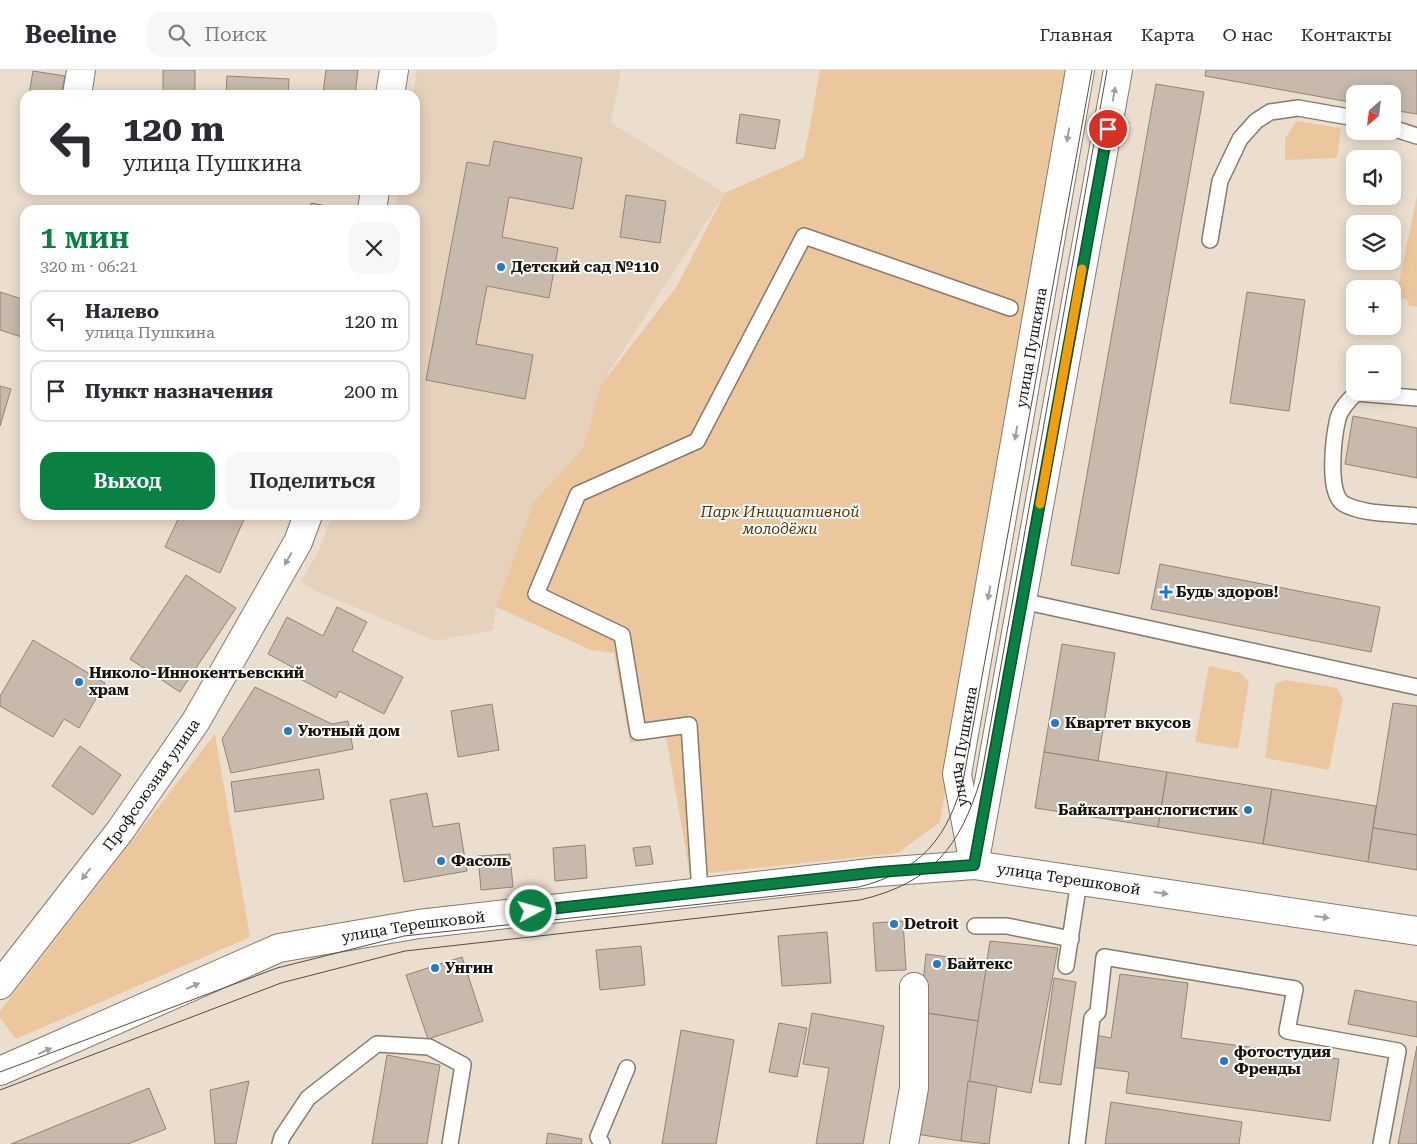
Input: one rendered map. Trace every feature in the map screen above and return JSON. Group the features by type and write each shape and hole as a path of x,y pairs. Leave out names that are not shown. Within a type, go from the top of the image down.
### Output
{"street":[{"path":"78,90 81,70"},
{"path":"391,90 394,70"},
{"name":"улица Пушкина","path":"974,865 957,774 1080,70"},
{"name":"улица Пушкина","path":"974,865 1118,70"},
{"name":"Профсоюзная улица","path":"0,985 120,830 196,721 298,542 306,520"},
{"name":"улица Терешковой","path":"0,1071 278,948 419,924 879,872 974,865 1417,931"},
{"path":"904,1144 914,1088 914,987"}],"lane":[{"path":"1210,240 1220,181 1240,139 1256,122 1270,112 1298,108 1346,116"},
{"path":"1401,131 1417,136"},
{"path":"700,892 689,725 638,732 622,636 536,594 578,494 697,440 804,236 1010,308"},
{"path":"1417,398 1356,393 1338,417 1332,471 1338,496 1342,503 1358,509 1417,516"},
{"path":"1022,601 1417,687"},
{"path":"1066,966 1080,881"},
{"path":"975,926 1007,926 1071,939"},
{"path":"1077,1144 1092,1018 1098,1012 1104,957 1295,989 1287,1031 1398,1052 1380,1144"},
{"path":"280,1144 282,1137 308,1098 377,1044 429,1047 463,1065 450,1144"},
{"path":"602,1144 598,1138 627,1068"}],"shaded area":[{"path":"417,70 621,70 611,123 725,193 600,386 583,448 534,503 496,607 493,630 436,641 316,591 301,582 319,550 330,520 420,520 420,205 396,205 397,195 420,195 420,90 414,90"}],"green space":[{"name":"Парк Инициативной молодёжи","path":"820,70 1068,70 940,822 898,853 690,875 666,736 630,743 614,653 591,650 496,607 534,502 583,448 600,386 677,286 725,193 804,158"},
{"path":"1297,121 1341,128 1337,158 1285,160 1285,138"},
{"path":"1417,196 1417,307 1408,305 1409,300 1401,298 1400,280"},
{"path":"1209,666 1241,673 1249,682 1238,749 1195,742"},
{"path":"1285,680 1337,688 1343,699 1329,770 1265,758 1275,684"},
{"path":"215,734 250,937 16,1039 0,1018 0,1011"}],"building":[{"path":"163,70 195,70 195,90 163,90"},
{"path":"326,70 358,70 356,90 323,90"},
{"path":"1206,70 1417,70 1417,114 1401,111 1401,85 1346,85 1346,101 1205,76"},
{"path":"33,71 65,76 62,90 30,90"},
{"path":"227,76 289,79 288,90 226,90"},
{"path":"1156,84 1204,92 1119,574 1071,565"},
{"path":"740,114 780,120 775,149 736,143"},
{"name":"Детский сад №110","path":"494,141 582,158 573,209 509,197 502,237 558,248 549,298 487,286 476,344 533,355 525,399 426,380 467,162 489,166"},
{"path":"626,195 666,201 660,243 620,237"},
{"path":"0,292 20,298 20,336 0,330"},
{"path":"1247,292 1305,300 1289,411 1230,403"},
{"path":"0,386 11,389 0,426"},
{"path":"1353,416 1417,428 1417,478 1345,464"},
{"path":"178,520 244,520 220,573 165,547"},
{"path":"1160,564 1380,607 1371,652 1151,609"},
{"path":"186,575 236,608 180,692 130,659"},
{"path":"337,607 367,622 352,651 403,677 384,714 339,691 336,698 291,674 294,668 268,654 287,617 323,636"},
{"path":"33,640 105,683 79,728 64,719 53,737 0,706 0,696"},
{"path":"1062,644 1115,653 1098,761 1044,752"},
{"name":"Уютный дом","path":"255,687 332,724 348,721 353,749 231,773 222,739"},
{"path":"1393,703 1417,706 1417,835 1373,828"},
{"path":"492,704 499,750 458,757 451,711"},
{"path":"80,746 121,775 93,815 52,786"},
{"path":"1044,752 1167,772 1158,827 1035,808"},
{"path":"319,769 324,799 235,812 231,782"},
{"path":"1167,772 1272,789 1263,844 1158,827"},
{"path":"1272,789 1376,806 1368,862 1263,844"},
{"path":"427,793 433,827 459,823 467,871 404,882 390,800"},
{"path":"1373,828 1417,835 1417,870 1368,862"},
{"path":"585,845 587,878 555,881 553,848"},
{"path":"650,846 653,864 636,866 633,848"},
{"path":"510,854 513,887 481,890 478,856"},
{"path":"903,921 906,970 876,971 873,923"},
{"path":"827,932 831,983 782,986 778,936"},
{"path":"990,941 1058,948 1031,1093 968,1081"},
{"path":"641,946 645,985 600,990 596,950"},
{"path":"926,954 987,962 978,1021 920,1012"},
{"path":"462,957 483,1021 428,1039 406,975"},
{"path":"1120,974 1188,983 1181,1038 1339,1059 1330,1121 1126,1093 1129,1072 1090,1067 1095,1035 1111,1038"},
{"path":"1054,978 1076,982 1061,1085 1039,1082"},
{"path":"1355,990 1417,1002 1417,1037 1348,1024"},
{"path":"920,1012 978,1021 961,1141 916,1134"},
{"path":"812,1013 884,1026 863,1144 816,1144 829,1068 803,1064"},
{"path":"779,1023 807,1028 797,1077 769,1072"},
{"path":"681,1030 734,1040 716,1144 662,1144"},
{"path":"1417,1046 1417,1144 1398,1144"},
{"path":"387,1055 440,1065 427,1144 372,1144"},
{"path":"249,1081 236,1144 215,1144 210,1090"},
{"path":"968,1081 997,1086 989,1144 961,1141"},
{"path":"149,1088 166,1129 128,1144 11,1144"},
{"path":"1111,1102 1242,1122 1239,1144 1105,1144"},
{"path":"548,1133 582,1139 581,1144 546,1144"}],"tram line":[{"path":"0,1072 277,968 404,936 859,887 881,880 916,861 941,834 958,798 964,776 1092,70"},
{"path":"0,1090 281,983 405,951 860,900 885,893 906,883 924,872 940,858 963,824 981,778 1107,70"}],"slow traffic":[{"path":"1040,504 1082,269"}],"place":[{"name":"Детский сад №110","path":"501,267"},
{"name":"Будь здоров!","path":"1166,592"},
{"name":"Николо-Иннокентьевский храм","path":"79,682"},
{"name":"Квартет вкусов","path":"1055,723"},
{"name":"Уютный дом","path":"288,731"},
{"name":"Байкалтранслогистик","path":"1248,810"},
{"name":"Фасоль","path":"441,861"},
{"name":"Detroit","path":"894,924"},
{"name":"Байтекс","path":"937,964"},
{"name":"Унгин","path":"435,968"},
{"name":"фотостудия Френды","path":"1224,1061"}],"route":[{"path":"531,911 879,872 974,865 1108,129"}]}
